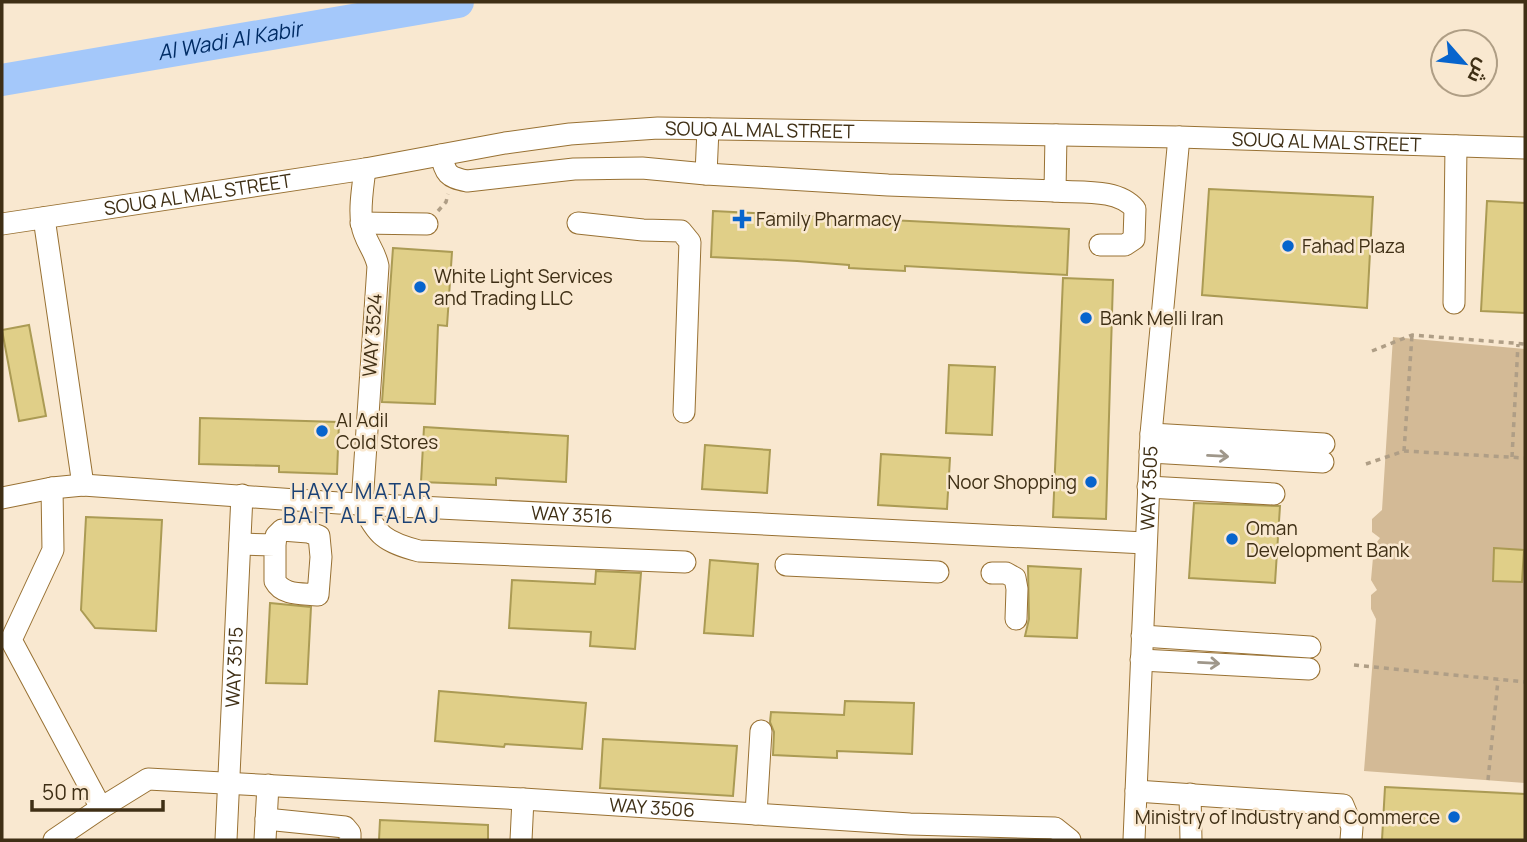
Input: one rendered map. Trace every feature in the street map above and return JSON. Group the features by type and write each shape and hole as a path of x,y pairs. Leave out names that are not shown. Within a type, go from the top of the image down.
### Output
{"street":[{"name":"SOUQ AL MAL STREET","path":"2,224 365,169 570,134 658,128 1179,137 1525,148"},
{"path":"706,174 708,129"},
{"path":"1055,191 1056,135"},
{"name":"WAY 3505","path":"1134,840 1151,443 1179,137"},
{"path":"1454,303 1456,146"},
{"path":"441,155 445,172 453,178 481,181 574,169 642,168 706,174 1055,191 1118,197 1129,202 1135,209 1134,239 1125,245 1100,245"},
{"name":"WAY 3524","path":"362,504 378,266 361,223 365,169"},
{"path":"44,218 83,485"},
{"path":"361,223 427,224"},
{"path":"578,223 681,231 687,235 690,242 684,412"},
{"path":"1151,443 1324,453"},
{"name":"WAY 3516","path":"2,498 83,485 362,504 1145,543"},
{"path":"1149,487 1274,494"},
{"path":"52,488 53,551 7,642 101,808"},
{"name":"WAY 3515","path":"226,840 242,495"},
{"path":"362,504 379,535 394,545 419,551 685,562"},
{"path":"282,530 308,532 319,536 327,595 294,593 277,586 275,545 276,536 282,530"},
{"path":"240,544 275,545"},
{"path":"786,565 938,572"},
{"path":"992,573 1006,573 1015,578 1016,619"},
{"path":"1142,636 1310,647"},
{"path":"1140,660 1309,669"},
{"path":"756,814 761,730"},
{"name":"WAY 3506","path":"54,840 148,779 756,814 937,832 1055,828 1070,840"},
{"path":"268,785 266,830 348,834 349,789"},
{"path":"1136,790 1343,805 1352,827 1351,840"},
{"path":"1190,794 1191,840"},
{"path":"521,840 523,799"}],"path":[{"path":"427,224 446,202 453,178"},
{"path":"1404,451 1412,335"},
{"path":"1372,351 1412,335 1525,344"},
{"path":"1511,457 1518,343"},
{"path":"1366,464 1404,451 1525,458"},
{"path":"1354,665 1525,682"},
{"path":"1488,780 1497,680"}],"shaded area":[{"path":"1393,337 1525,349 1525,783 1364,771 1376,619 1371,609 1371,595 1377,590 1371,580 1374,546 1380,538 1372,532 1372,519 1382,510"}],"building":[{"name":"Fahad Plaza","path":"1209,189 1373,197 1367,308 1202,295"},
{"path":"1487,201 1525,203 1525,313 1481,311"},
{"path":"713,211 1069,229 1067,275 905,266 905,271 849,268 849,265 797,261 711,257"},
{"path":"393,248 452,252 447,326 438,325 435,404 382,402"},
{"path":"1063,278 1113,280 1106,519 1053,517"},
{"path":"29,325 46,416 19,421 2,330"},
{"path":"949,365 995,367 992,435 946,433"},
{"path":"200,418 339,422 337,474 279,472 279,466 199,464"},
{"path":"424,427 568,436 566,482 496,478 496,485 421,482"},
{"path":"705,445 770,450 767,493 702,489"},
{"path":"881,454 950,458 947,509 878,505"},
{"path":"1194,503 1280,506 1275,583 1189,578"},
{"path":"86,517 162,520 156,631 95,628 81,610"},
{"path":"1494,548 1524,550 1522,582 1493,581"},
{"path":"710,560 758,564 753,636 704,633"},
{"path":"1028,566 1081,569 1077,638 1025,636 1029,619"},
{"path":"596,571 641,573 635,649 590,646 591,632 509,628 512,580 595,584"},
{"path":"270,603 311,607 307,684 266,683"},
{"path":"439,691 586,703 582,749 505,744 504,747 435,741"},
{"path":"845,701 914,703 912,754 837,751 837,758 773,755 771,712 844,715"},
{"path":"603,739 737,746 733,796 600,788"},
{"name":"Ministry of Industry and Commerce","path":"1385,787 1525,794 1525,840 1382,840"},
{"path":"380,820 488,825 488,840 379,840"}],"waterway":[{"name":"Al Wadi Al Kabir","path":"2,80 458,2"}],"place":[{"name":"Family Pharmacy","path":"742,219"},
{"name":"Fahad Plaza","path":"1288,246"},
{"name":"White Light Services and Trading LLC","path":"420,287"},
{"name":"Bank Melli Iran","path":"1086,318"},
{"name":"Al Adil Cold Stores","path":"322,431"},
{"name":"Noor Shopping","path":"1091,482"},
{"name":"Oman Development Bank","path":"1232,539"},
{"name":"Ministry of Industry and Commerce","path":"1454,817"}],"district":[{"name":"HAYY MATAR BAIT AL FALAJ","path":"362,504"}]}
